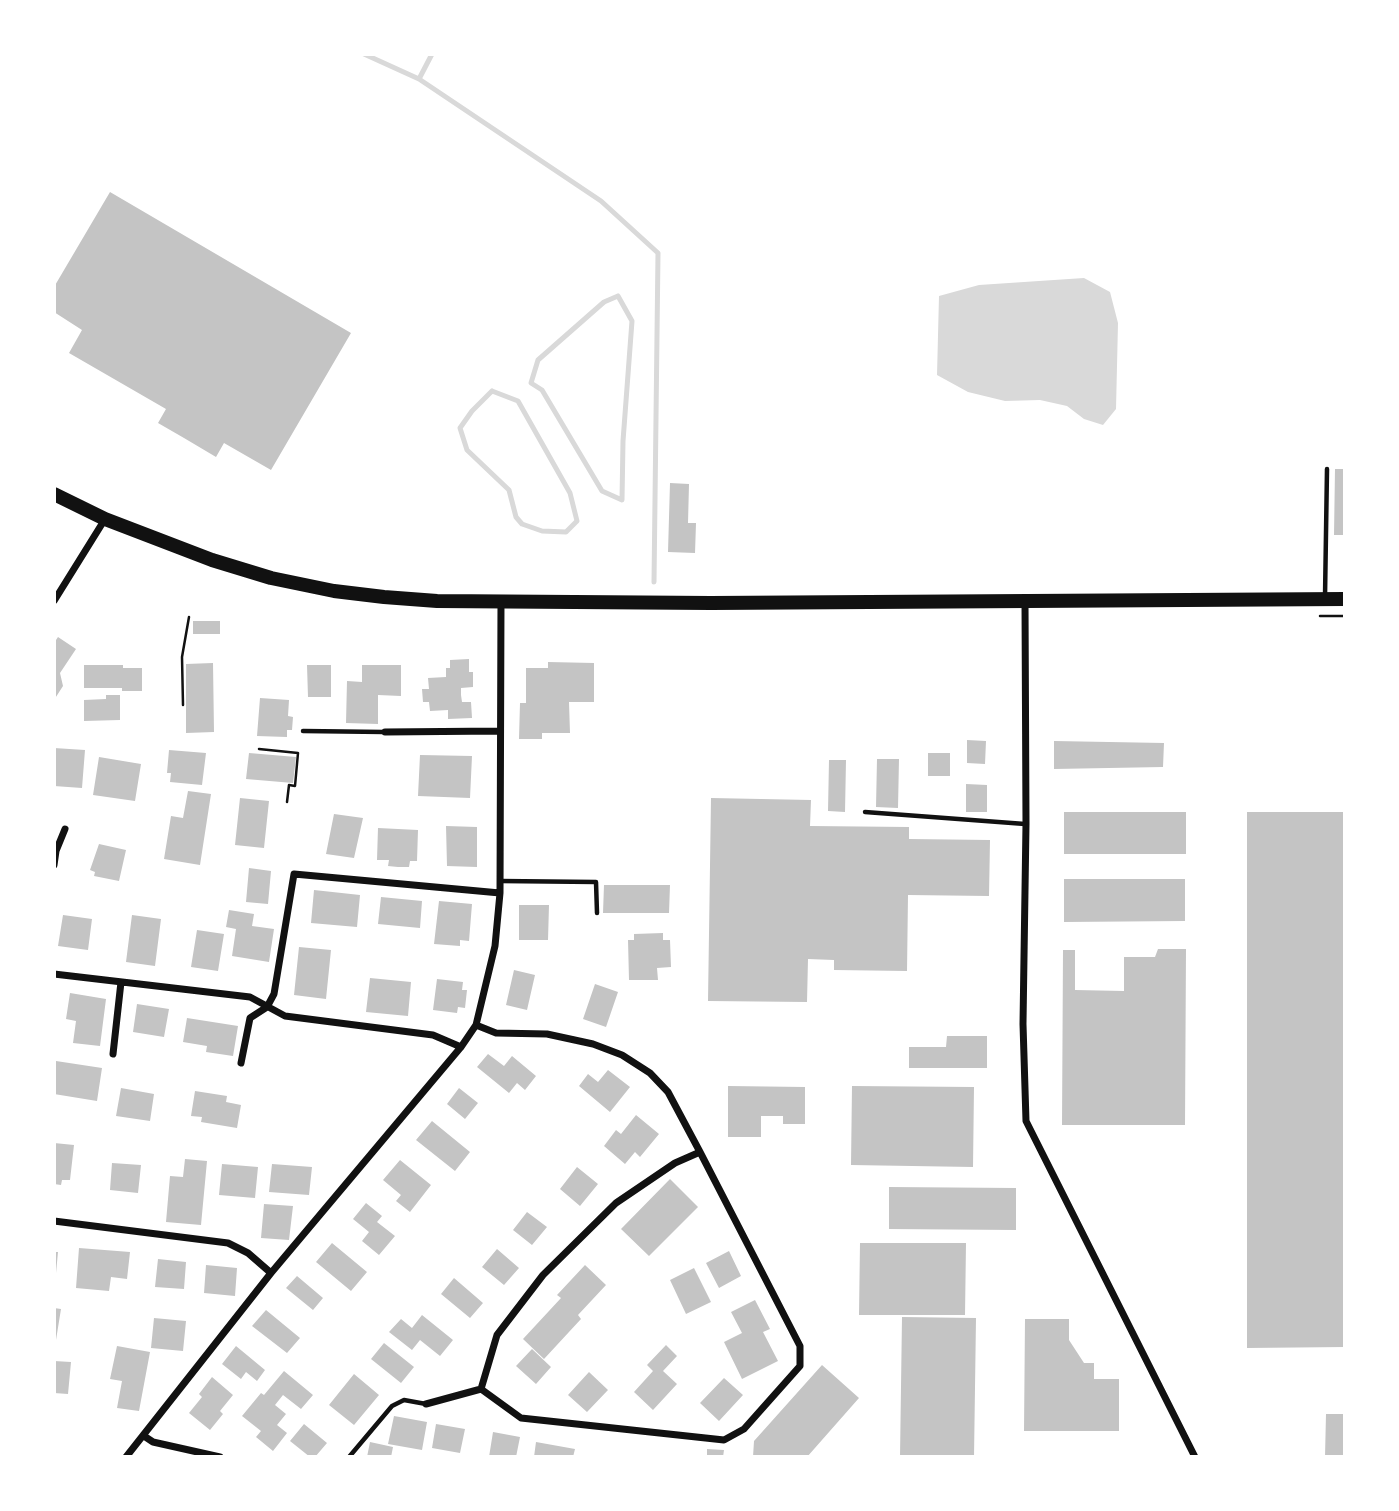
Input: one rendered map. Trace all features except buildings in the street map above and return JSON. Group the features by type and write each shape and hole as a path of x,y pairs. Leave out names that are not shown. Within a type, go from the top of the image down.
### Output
{"main road":[{"path":"54,494 105,519 212,560 271,578 334,591 437,601 1025,603 1345,599"}],"street":[{"path":"56,596 105,519"},
{"path":"126,1457 271,1272 461,1047 476,1025 495,946 500,893 501,601"},
{"path":"1025,603 1023,1024 1026,1121 1195,1457"},
{"path":"385,733 500,731"},
{"path":"54,865 56,851 65,829"},
{"path":"241,1063 250,1017 267,1007 274,995 294,874 500,893"},
{"path":"54,974 250,997 285,1016 433,1035 461,1047"},
{"path":"113,1054 121,982"},
{"path":"476,1025 496,1033 547,1034 593,1044 622,1055 650,1073 668,1092 800,1346 800,1366 744,1429 724,1440 521,1418 481,1389"},
{"path":"481,1389 497,1335 543,1276 616,1203 675,1163 700,1152"},
{"path":"54,1221 228,1243 248,1253 271,1272"},
{"path":"426,1404 481,1389"},
{"path":"144,1436 153,1442 220,1457"}],"lane":[{"path":"1325,600 1326,468"},
{"path":"303,731 385,733"},
{"path":"864,812 1026,824"},
{"path":"500,881 596,882 597,913"},
{"path":"349,1457 393,1406 404,1400 426,1404"}],"path":[{"path":"183,705 182,657 189,617"},
{"path":"259,749 298,753 295,786 289,785 287,802"}],"shaded area":[{"path":"1084,278 1110,292 1118,323 1116,409 1103,425 1084,419 1067,406 1040,400 1005,401 968,392 937,375 939,296 979,285"}],"waterway":[{"path":"364,54 419,79 601,201 658,253 654,582"},
{"path":"419,79 432,54"},
{"path":"618,296 632,321 623,441 622,500 602,491 542,390 531,383 538,360 604,302 618,296"},
{"path":"492,391 518,401 570,493 577,521 566,532 542,531 522,524 516,517 509,490 467,450 460,428 492,391"}]}
